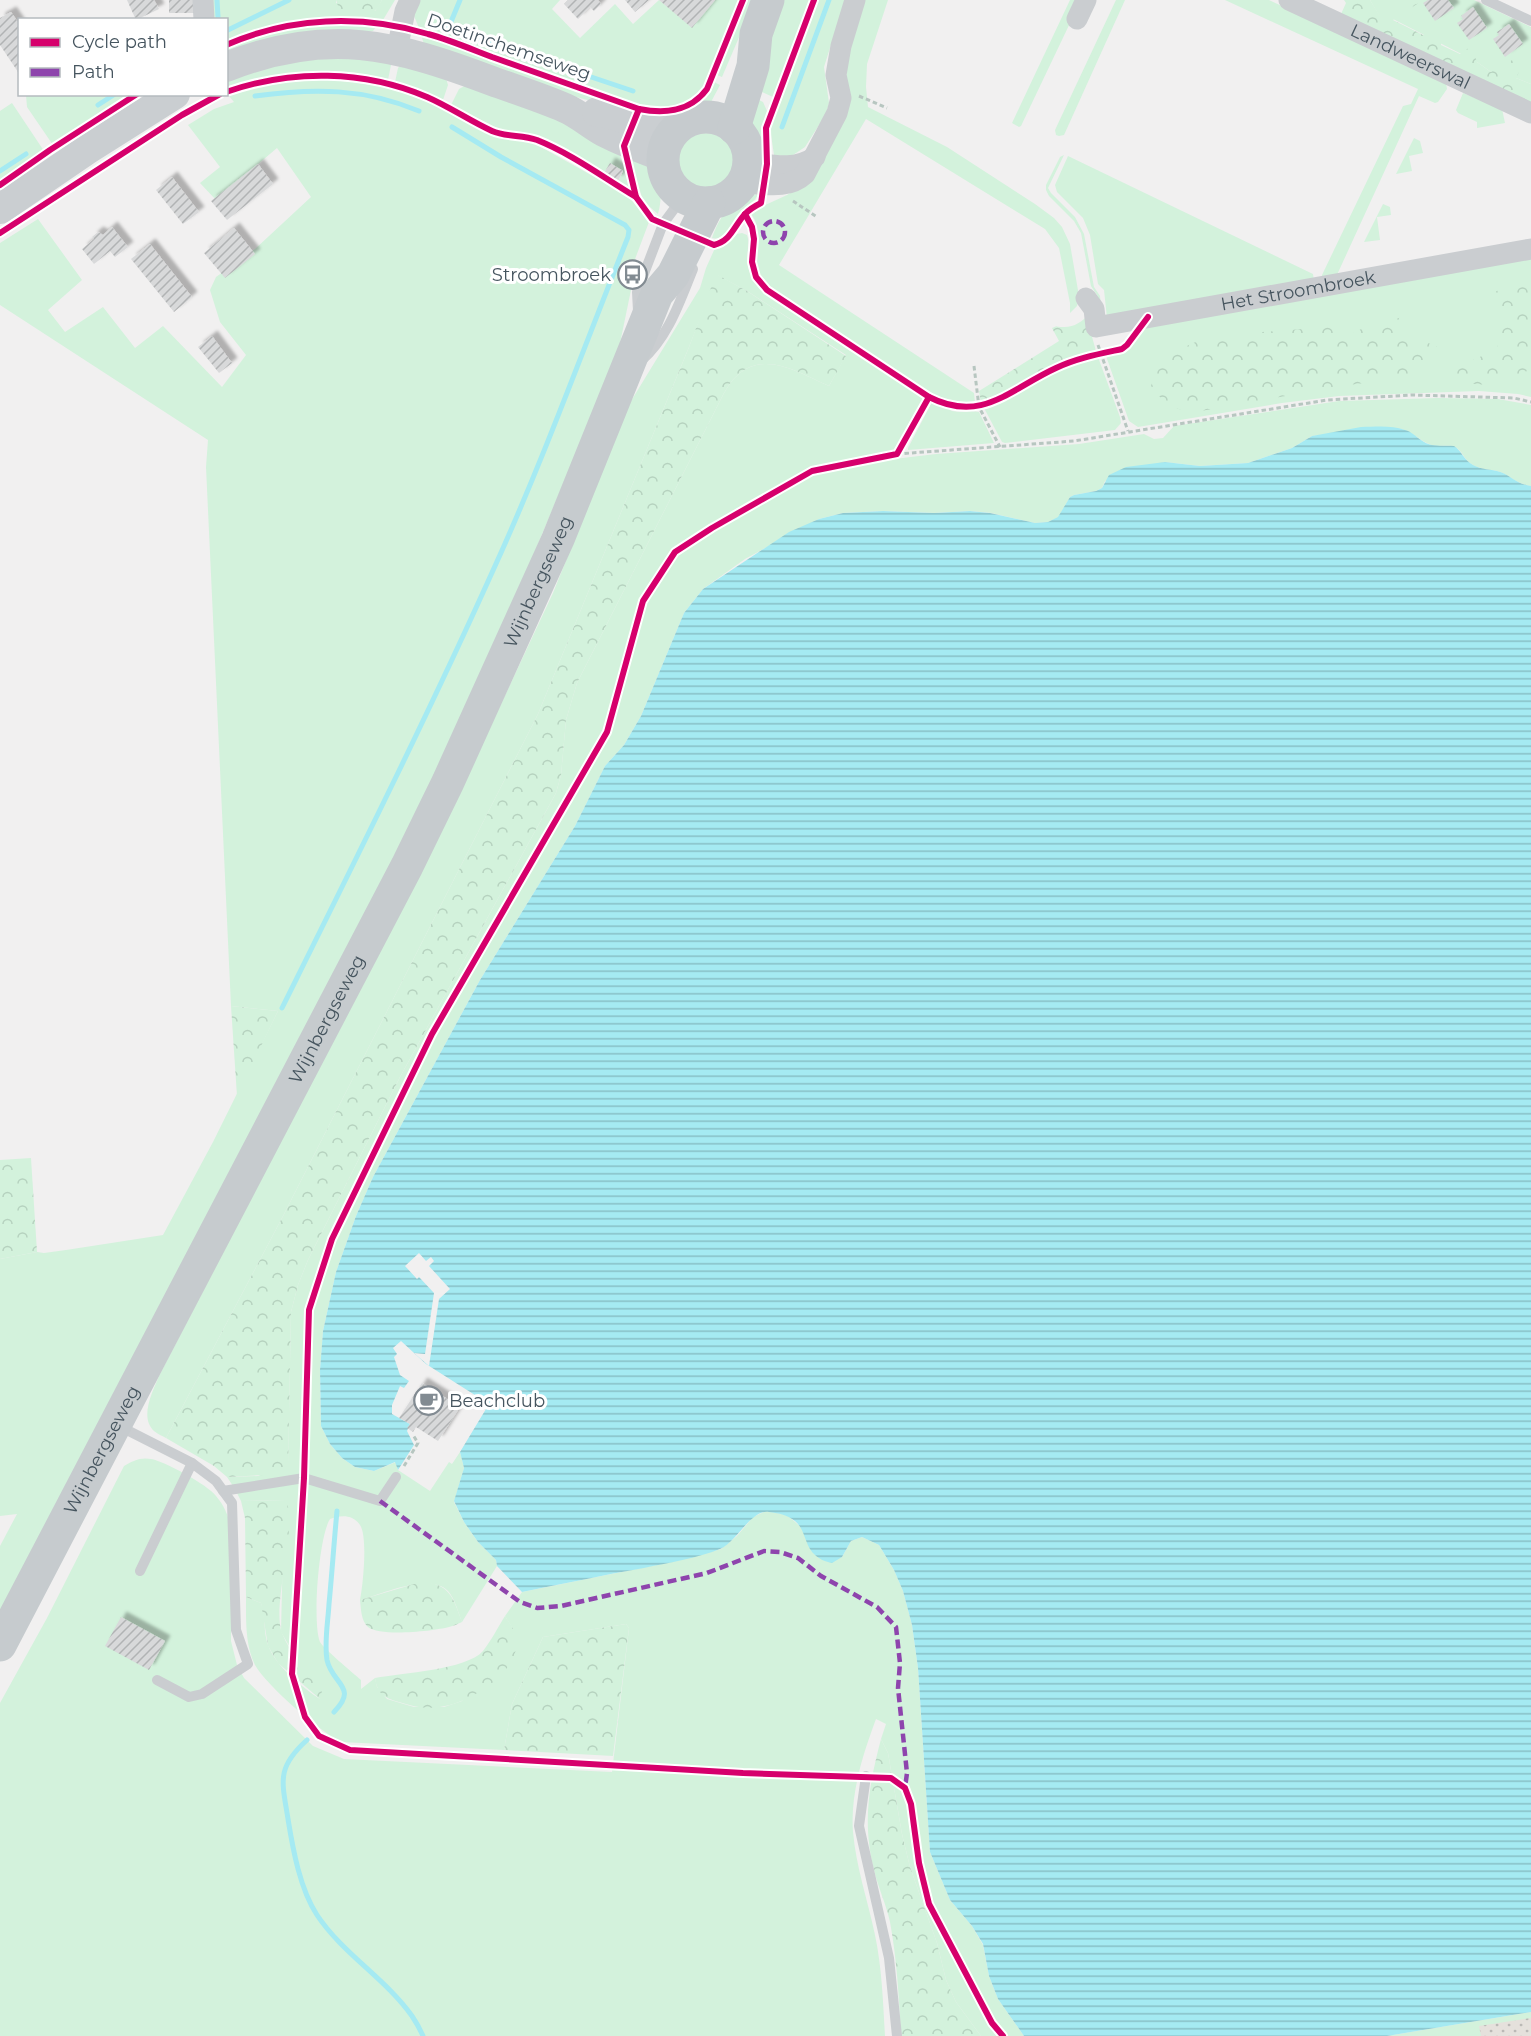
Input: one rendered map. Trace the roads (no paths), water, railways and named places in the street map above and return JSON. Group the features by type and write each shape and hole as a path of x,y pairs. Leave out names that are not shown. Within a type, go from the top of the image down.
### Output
{"main road":[{"path":"724,123 736,61 756,34 768,0"},
{"path":"702,118 724,123 742,137 747,149 746,172 734,193 723,200 696,200 668,180 664,169 668,146 681,126 691,120 702,118"},
{"name":"Wijnbergseweg","path":"0,1645 443,793 558,539 657,294 673,275 696,200"}],"street":[{"path":"203,0 204,18"},
{"path":"397,50 403,19 410,0"},
{"path":"746,172 787,185 805,174 837,113 841,98 836,75 840,45 855,0"},
{"name":"Landweerswal","path":"1289,0 1531,113"},
{"name":"Doetinchemseweg","path":"228,66 253,57 305,45 343,44 397,50 462,69 567,109 611,114 668,146"},
{"path":"0,209 172,96"},
{"path":"746,172 805,164 815,157"},
{"name":"Het Stroombroek","path":"1086,298 1094,309 1096,327 1531,249"}],"lane":[{"path":"1486,0 1531,21"},
{"name":"Wijnbergseweg","path":"623,378 651,353 668,326 698,256 696,200"},
{"name":"Wijnbergseweg","path":"639,336 638,292 663,224 696,200"},
{"path":"116,1424 192,1463 216,1481 232,1503 236,1630 248,1664 202,1694 189,1697 157,1680"},
{"path":"140,1570 192,1463"},
{"path":"223,1491 304,1478 380,1501 398,1474"},
{"path":"866,1776 859,1826 889,1958 897,2036"}],"water":[{"path":"1361,427 1400,428 1429,444 1454,446 1473,465 1501,472 1520,483 1531,486 1531,2012 1387,2036 1024,2036 998,1999 989,1976 983,1944 972,1926 950,1900 930,1852 918,1668 912,1625 903,1591 879,1545 862,1537 851,1541 842,1557 832,1563 827,1562 812,1552 799,1525 793,1519 762,1512 726,1545 711,1552 692,1558 522,1592 478,1542 464,1522 454,1501 464,1468 460,1452 489,1404 426,1364 401,1341 393,1348 397,1354 394,1357 400,1375 409,1381 404,1388 400,1386 392,1405 392,1414 410,1424 407,1431 414,1445 398,1470 395,1462 374,1471 355,1467 342,1458 330,1444 321,1426 320,1370 323,1331 336,1272 373,1177 480,980 575,826 605,766 624,745 641,716 684,613 703,589 789,532 819,519 843,513 970,511 1035,523 1048,522 1058,517 1070,497 1102,488 1109,475 1126,467 1165,462 1200,466 1248,463 1292,448 1312,436"}],"waterway":[{"path":"217,0 218,17"},
{"path":"228,30 289,0"},
{"path":"460,0 448,29 633,91"},
{"path":"782,127 829,0"},
{"path":"255,96 318,91 338,92 378,98 419,111"},
{"path":"98,105 112,96"},
{"path":"282,1008 470,622 547,443 628,237 629,230 625,225 501,157 452,127"},
{"path":"0,171 26,154"},
{"path":"334,1712 344,1697 342,1686 327,1660 326,1647 337,1511"},
{"path":"307,1740 290,1759 283,1785 295,1856 306,1893 327,1929 401,2002 423,2036"}],"place":[{"name":"Stroombroek","path":"632,275"},
{"name":"Beachclub","path":"428,1401"}]}
